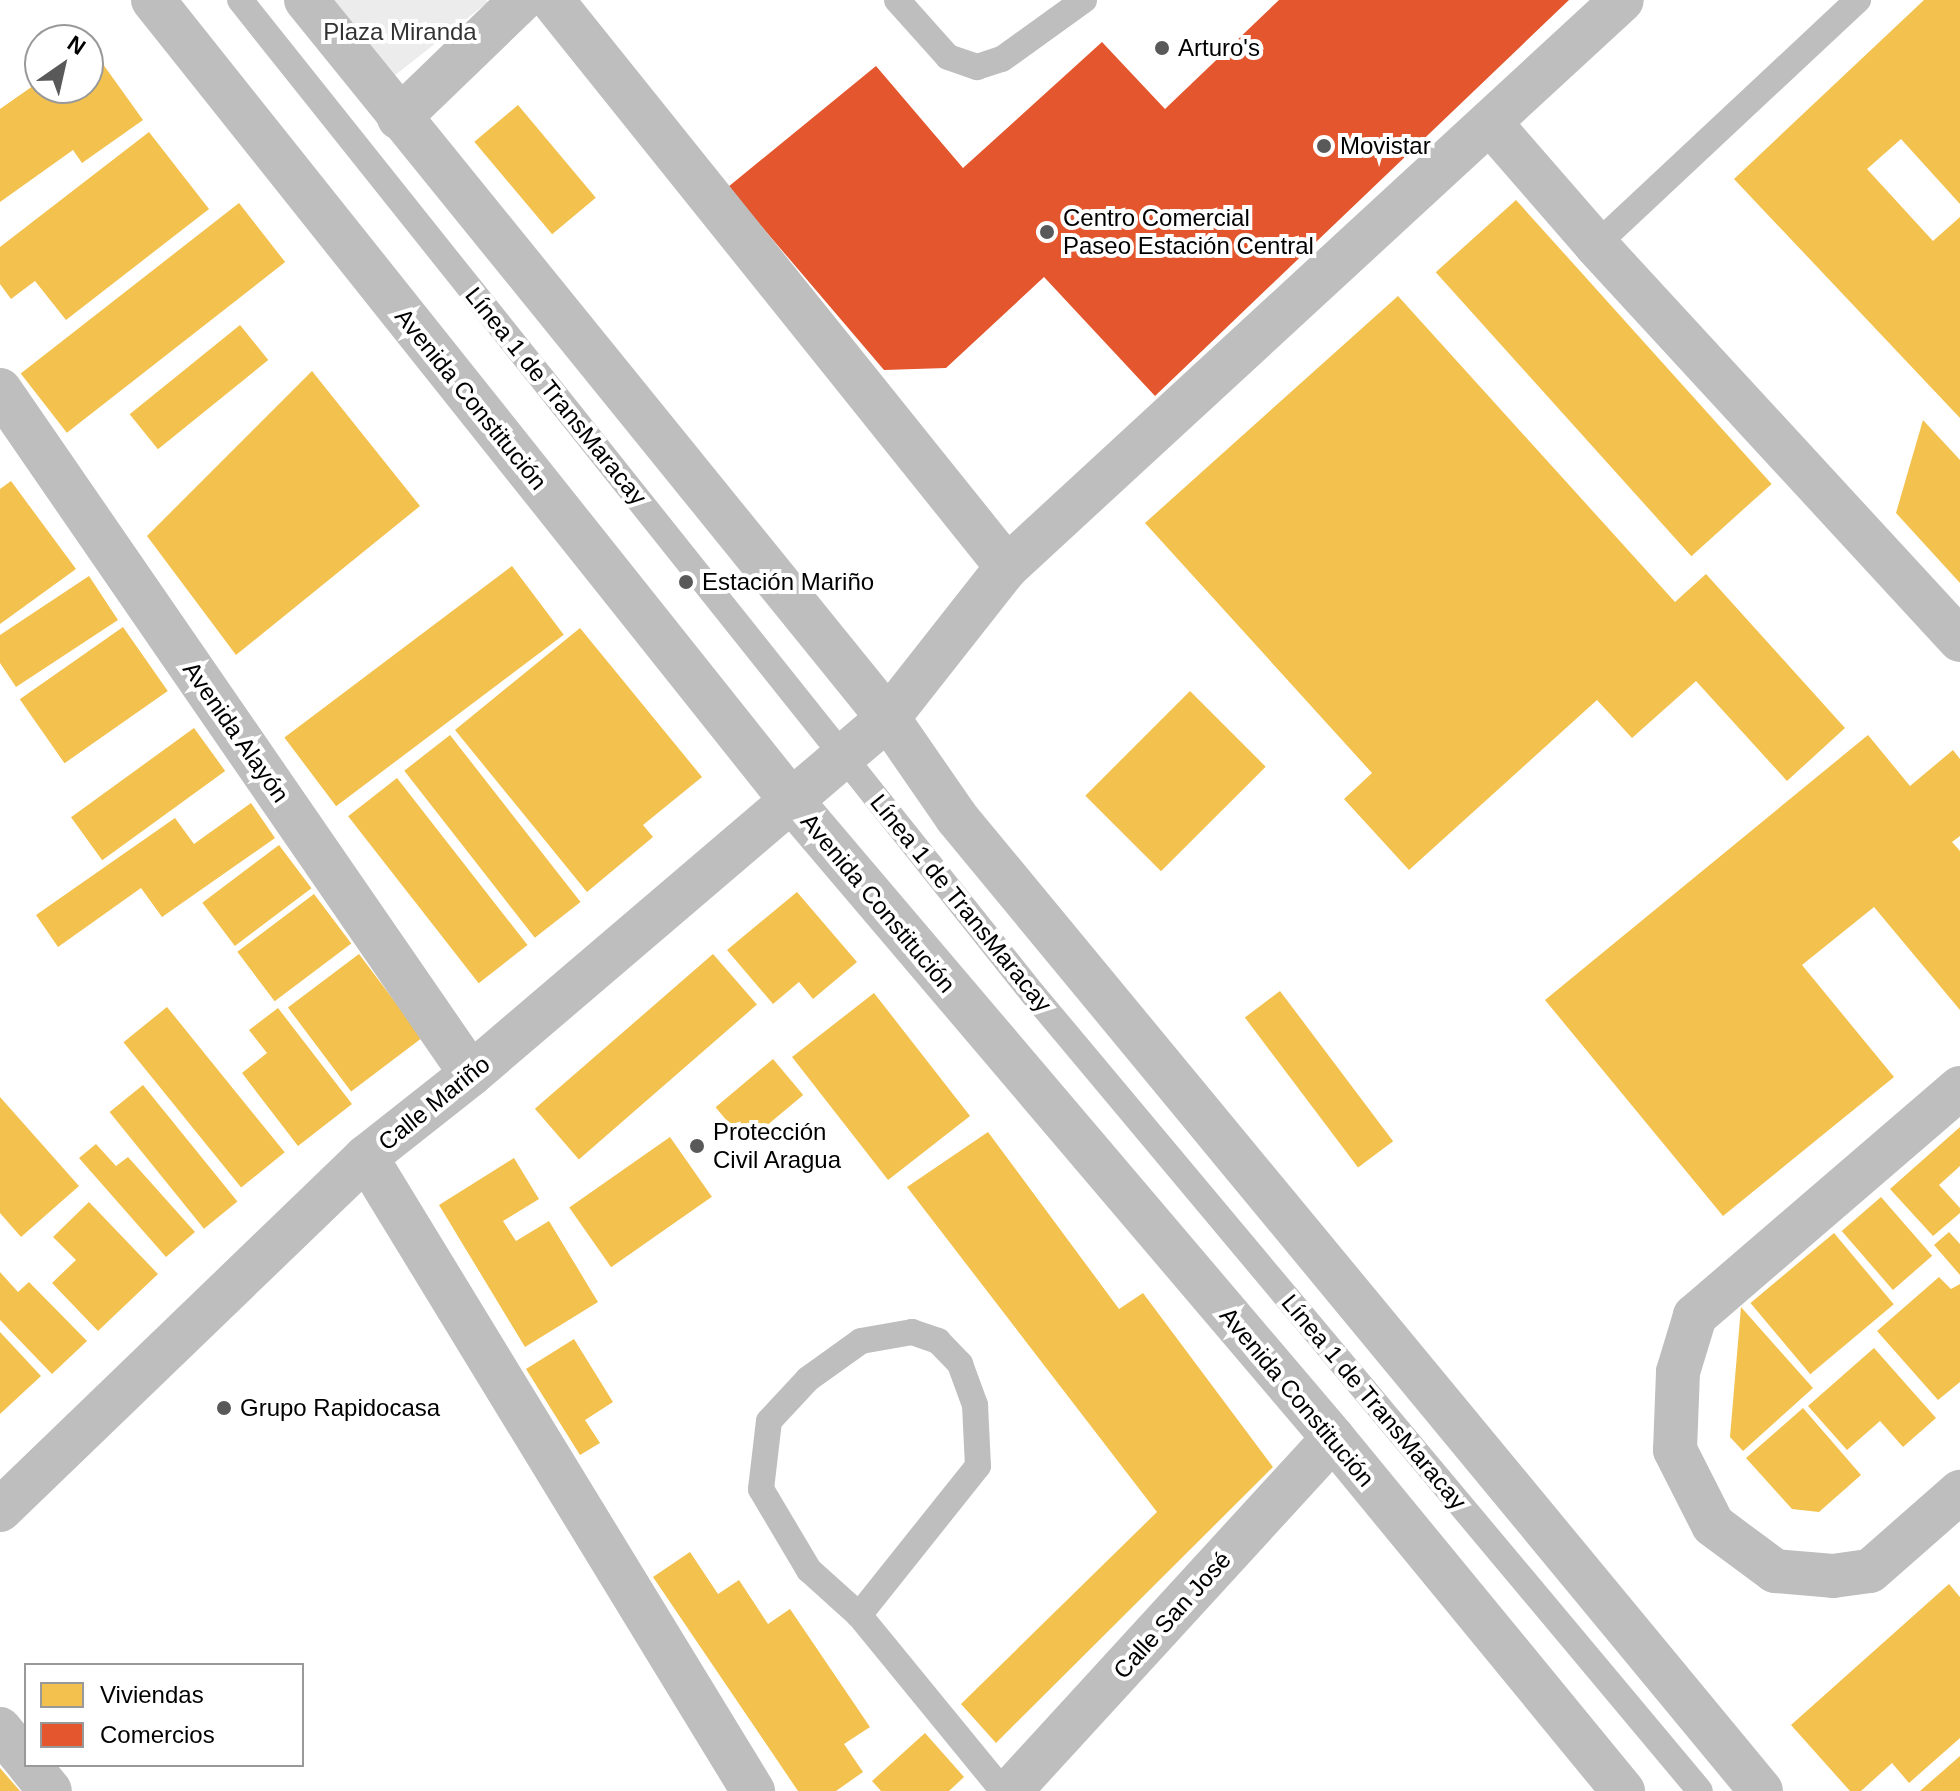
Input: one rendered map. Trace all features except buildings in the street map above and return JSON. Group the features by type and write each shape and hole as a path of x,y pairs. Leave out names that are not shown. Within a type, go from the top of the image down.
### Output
{"street":[{"name":"Avenida Constitución","path":"153,0 790,799 1333,1438 1623,1791"},
{"path":"306,0 888,718 957,818 1761,1791"},
{"path":"399,118 521,0"},
{"path":"552,0 1007,567"},
{"path":"1622,0 1491,124 1596,245 1960,640"},
{"name":"Calle Mariño","path":"0,1510 366,1157 471,1074 888,718 1007,567 1491,124"},
{"name":"Avenida Alayón","path":"4,405 471,1074"},
{"path":"1960,1088 1695,1316 1678,1372 1675,1450 1713,1525 1775,1571 1833,1576 1870,1571 1960,1492"},
{"path":"366,1157 753,1791"},
{"name":"Calle San José","path":"1025,1786 1333,1438"},
{"path":"0,1729 24,1758"},
{"path":"31,1767 50,1791"}],"lane":[{"name":"Línea 1 de TransMaracay","path":"240,0 1033,994 1700,1791"},
{"path":"897,0 948,57 977,67 1002,59 1084,0"},
{"path":"1596,245 1858,0"},
{"path":"859,1615 978,1466 975,1405 960,1364 938,1341 912,1332 861,1341 808,1379 769,1421 761,1489 809,1570 859,1615 1025,1786"}],"green space":[{"name":"Plaza Miranda","path":"334,0 486,0 488,2 394,76"}],"place":[{"name":"Arturo's","path":"1162,48"},
{"name":"Movistar","path":"1324,146"},
{"name":"Centro Comercial Paseo Estación Central","path":"1047,232"},
{"name":"Estación Mariño","path":"686,582"},
{"name":"Protección Civil Aragua","path":"697,1146"},
{"name":"Grupo Rapidocasa","path":"224,1408"}]}
